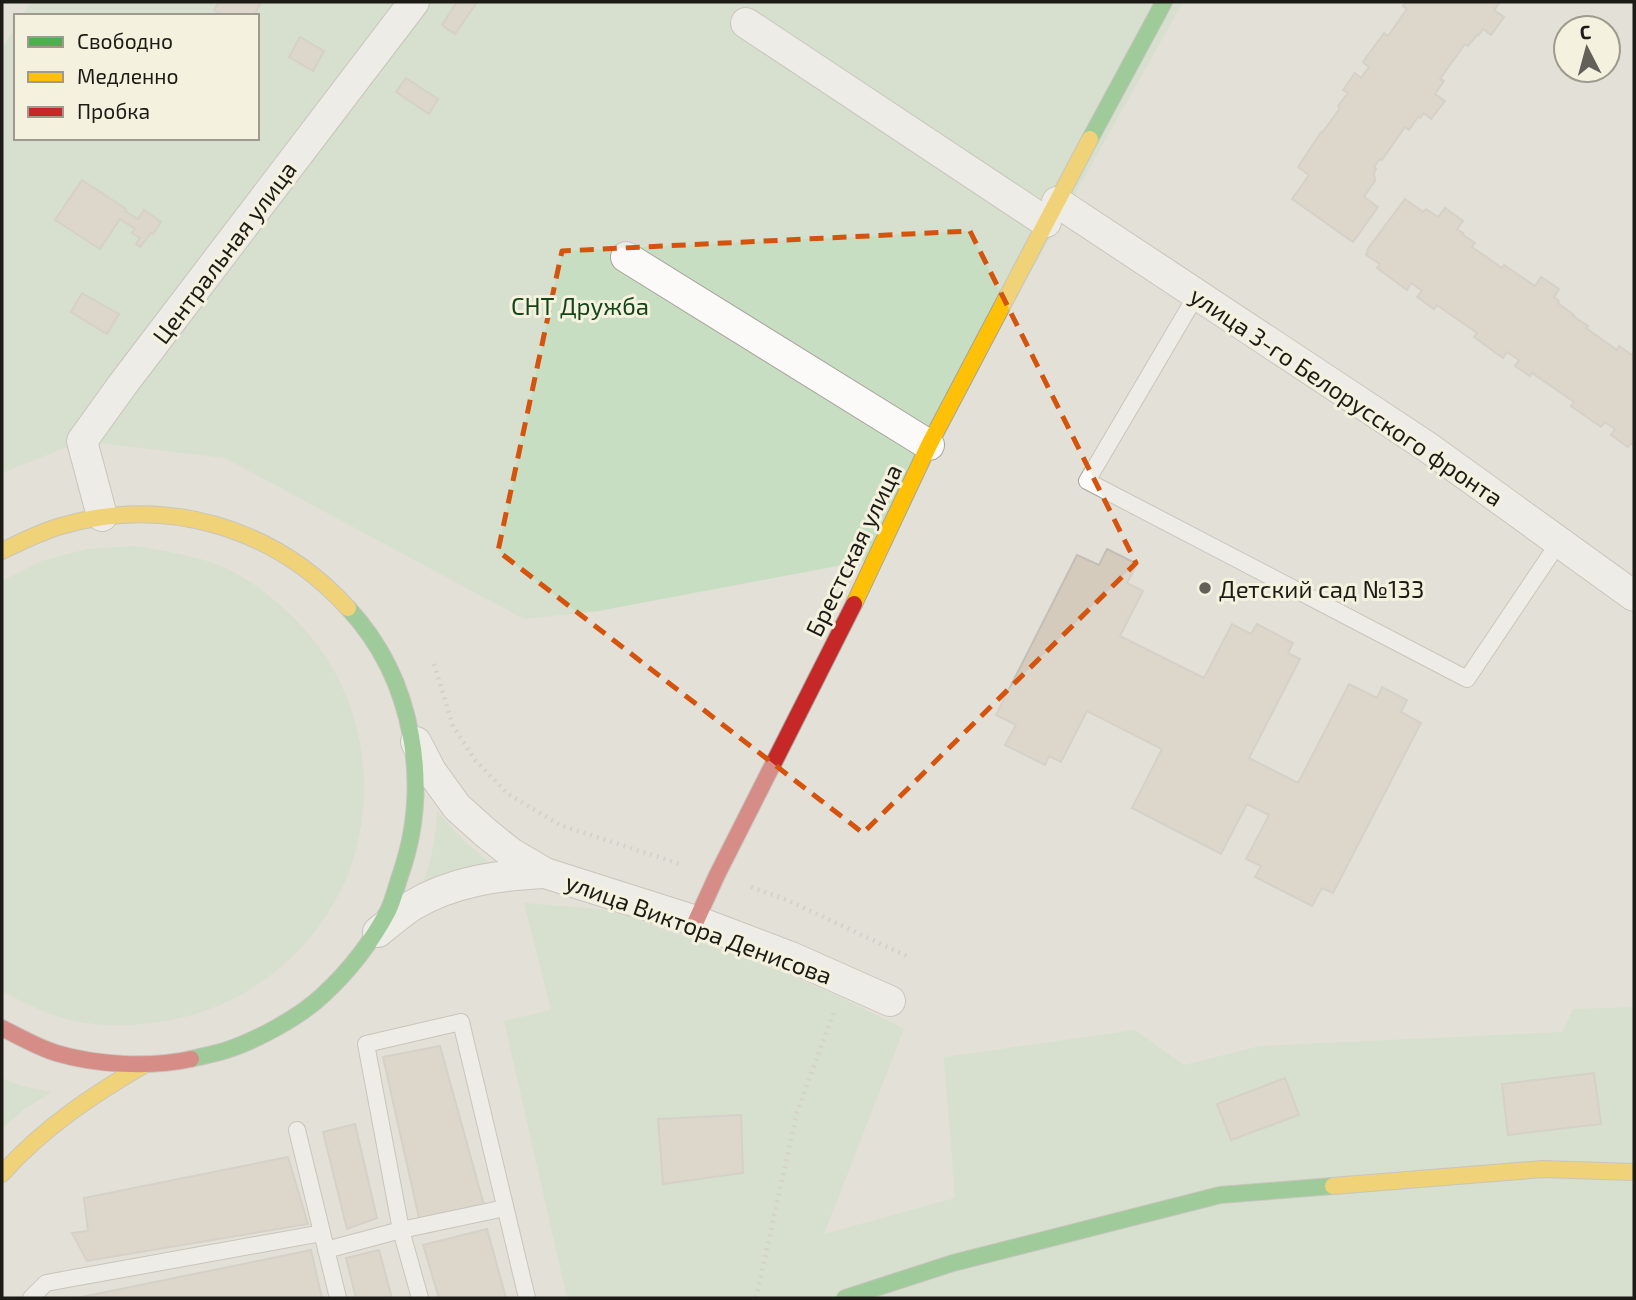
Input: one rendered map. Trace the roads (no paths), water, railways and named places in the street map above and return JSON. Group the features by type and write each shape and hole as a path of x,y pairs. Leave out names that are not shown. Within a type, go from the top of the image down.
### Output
{"street":[{"name":"Центральная улица","path":"102,516 82,441 414,2"},
{"name":"Брестская улица","path":"696,921 832,649 929,445 1164,2"},
{"name":"улица 3-го Белорусского фронта","path":"746,23 1052,212 1197,295 1426,446 1634,596"},
{"path":"626,257 929,445"},
{"path":"2,550 35,534 68,523 102,516 136,514 171,515 205,521 239,531 270,546 300,564 335,594 372,638 398,690 411,734 416,768 413,837 405,870 376,934 333,988 277,1029 213,1056 179,1063 144,1065 92,1061 59,1053 2,1028"},
{"name":"улица Виктора Денисова","path":"411,734 431,771 457,807 511,853 545,873 696,921 791,957 890,1001"},
{"name":"улица Виктора Денисова","path":"376,934 413,905 441,891 505,875 545,873"},
{"path":"2,1174 41,1133 104,1088 144,1065"},
{"path":"845,1298 953,1263 1220,1195 1543,1169 1634,1172"}],"lane":[{"path":"1197,295 1087,481 1467,679 1559,542"},
{"path":"420,1298 401,1230 366,1044 461,1022 527,1298"},
{"path":"297,1130 338,1298"},
{"path":"326,1250 401,1230 505,1209"},
{"path":"31,1298 46,1283 322,1233"}],"place":[{"name":"Детский сад №133","path":"1205,588"}],"park label":[{"name":"СНТ Дружба","path":"580,305"}]}
